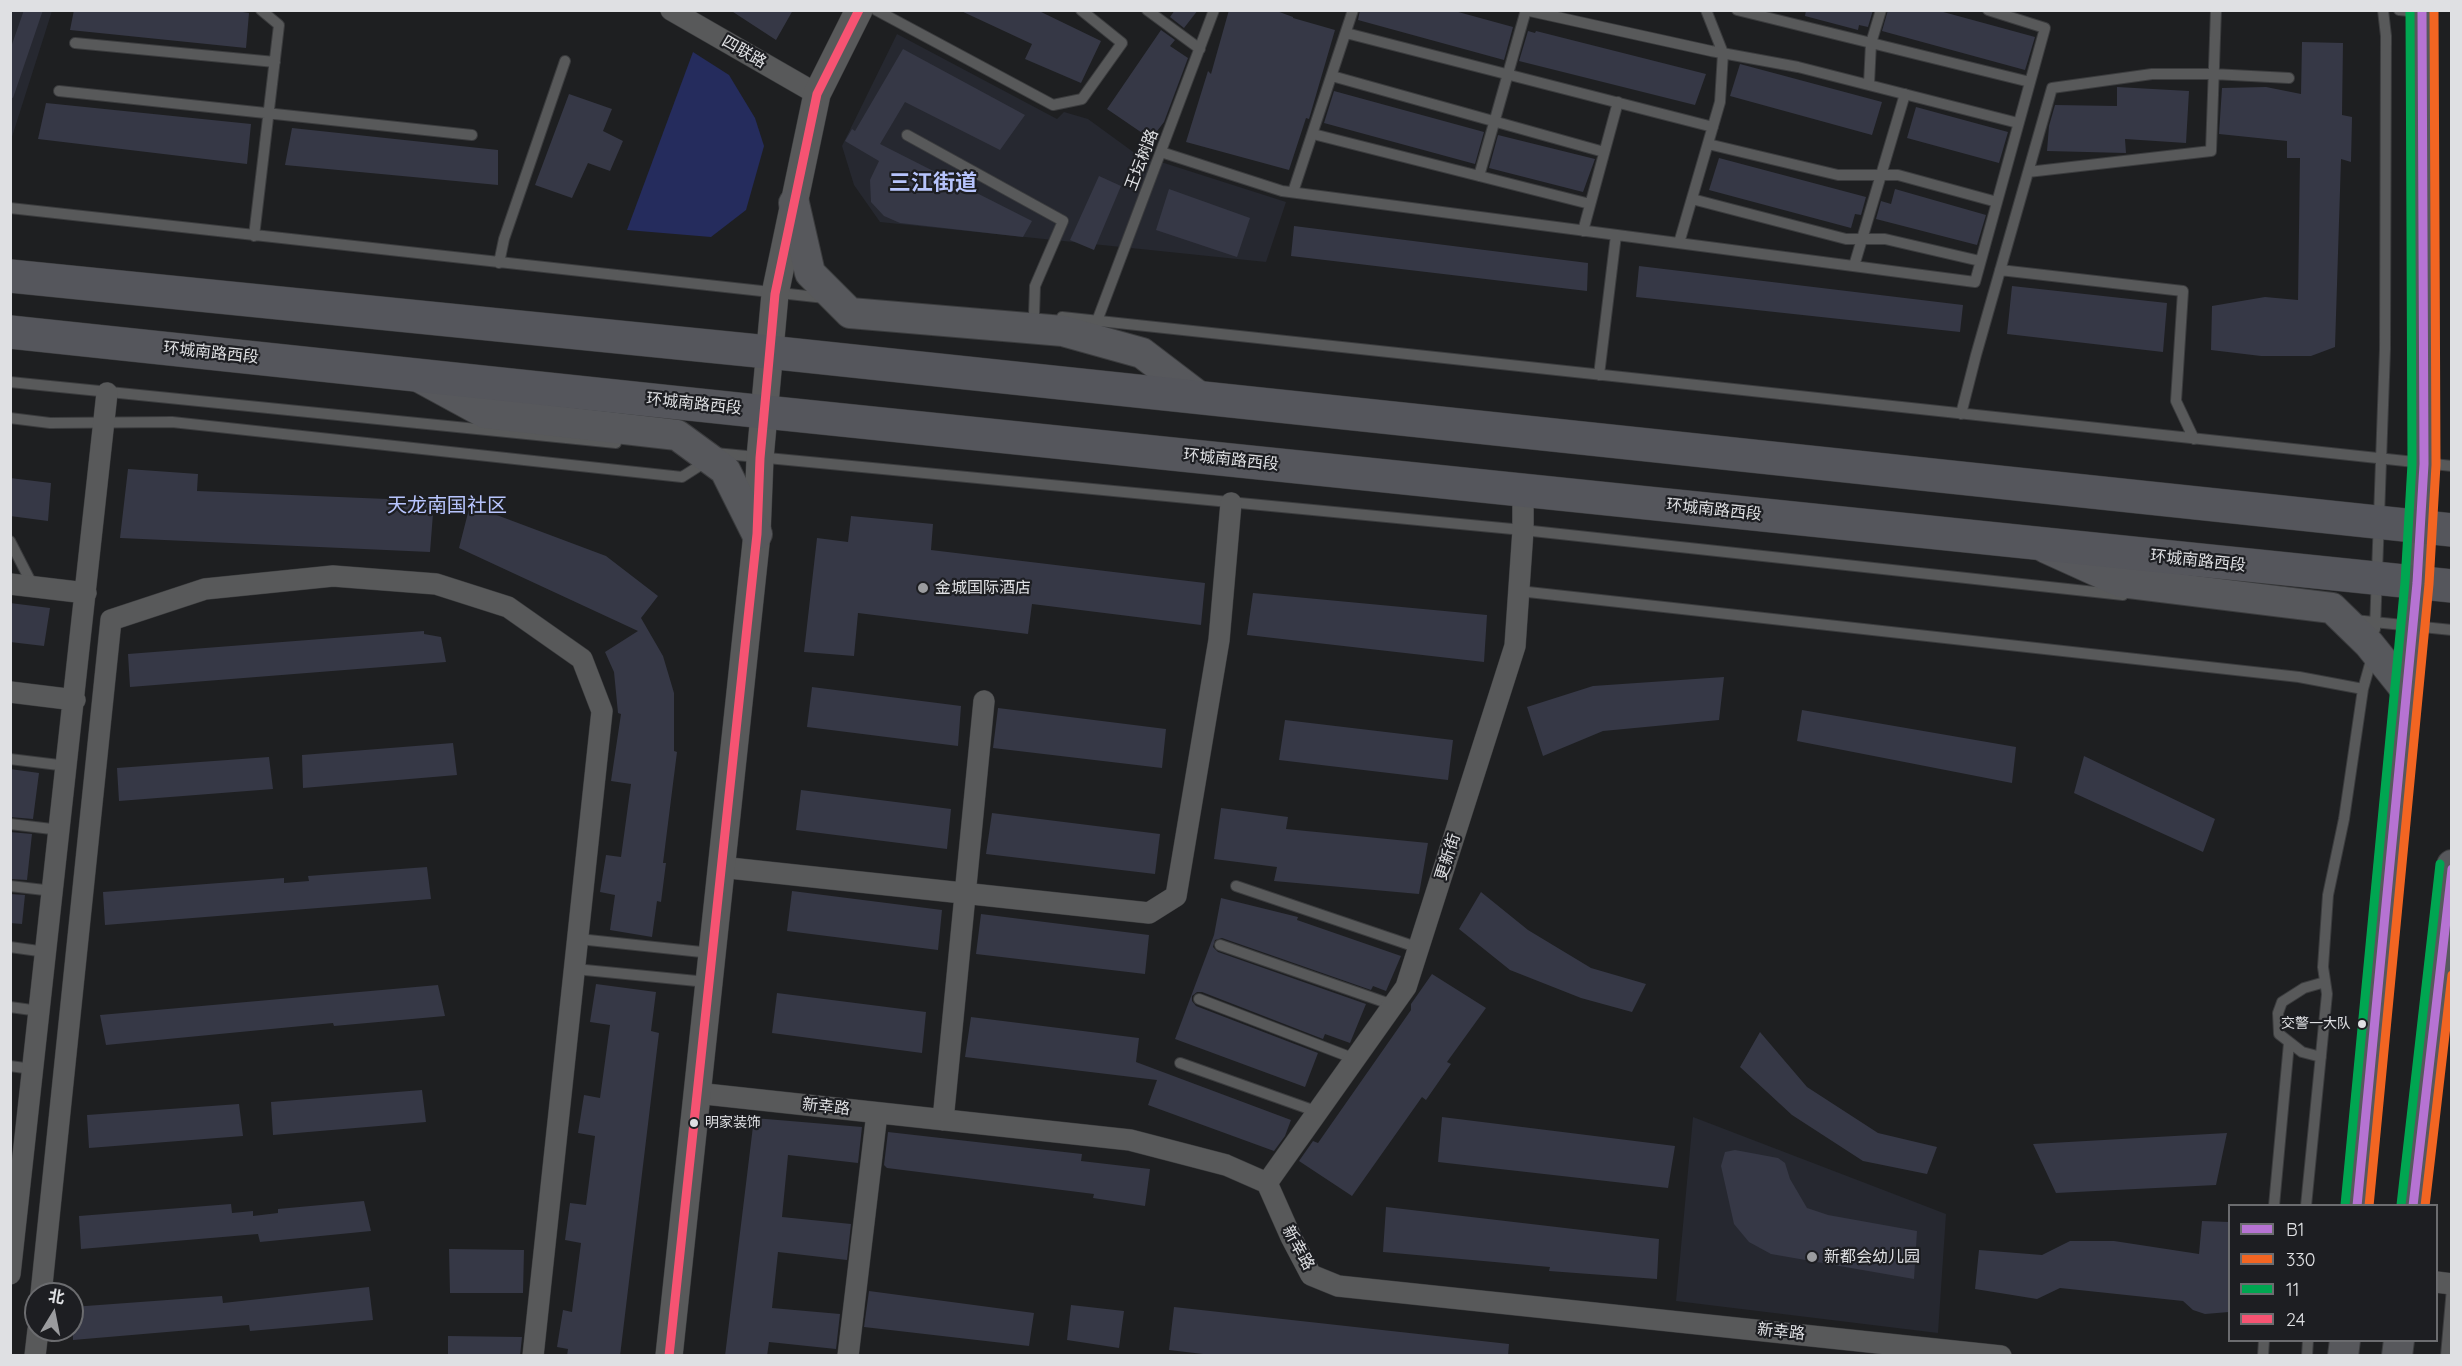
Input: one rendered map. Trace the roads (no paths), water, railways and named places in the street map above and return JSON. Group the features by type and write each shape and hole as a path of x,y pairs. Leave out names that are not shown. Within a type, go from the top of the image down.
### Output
{"main road":[{"path":"2357,1204 2417,583 2420,527 2438,465 2415,11"},
{"path":"794,203 810,273 847,299 850,313 1063,331 1142,353 1201,398"},
{"path":"10,276 768,352 2451,530"},
{"name":"环城南路西段","path":"10,332 2451,586"},
{"path":"415,374 485,412 677,435 694,453 724,470 757,534"},
{"path":"2038,544 2121,582 2332,608 2343,619 2375,636 2406,690"},
{"path":"2413,1204 2444,1009 2451,864"}],"street":[{"name":"四联路","path":"671,10 817,94"},
{"path":"669,1356 707,982 757,534 760,458 775,294 817,94 859,10"},
{"path":"10,1274 14,1189 46,952 107,393"},
{"name":"更新街","path":"1267,1183 1406,987 1515,646 1524,490"},
{"path":"720,867 1149,913 1176,896 1219,640 1231,503"},
{"path":"42,1282 111,620 204,589 333,576 436,584 508,607 582,659 602,711 533,1356"},
{"path":"10,584 86,594"},
{"path":"10,692 75,700"},
{"path":"943,1120 984,701"},
{"name":"新幸路","path":"696,1093 1130,1140 1226,1165 1267,1183 1291,1238 1311,1275 1338,1286 2001,1356"},
{"path":"849,1356 877,1113"}],"lane":[{"path":"254,236 279,25 261,10"},
{"path":"876,10 1053,105 1082,99 1122,43 1081,10"},
{"path":"1147,10 1200,49"},
{"name":"王坛树路","path":"1097,321 1214,10"},
{"path":"1293,192 1353,10"},
{"path":"1679,243 1720,102 1723,53 1706,10"},
{"path":"1737,10 2030,82"},
{"path":"1869,84 1871,43 1881,10"},
{"path":"1161,152 1282,191 1975,282 2045,28 1988,10"},
{"path":"2028,172 2211,151 2216,10"},
{"path":"2306,1204 2327,994 2323,968 2328,896 2344,819 2362,689 2375,636 2385,349 2386,36 2383,10"},
{"path":"1479,176 1526,11 1798,67 2018,123"},
{"path":"1346,33 1713,127"},
{"path":"75,43 275,62"},
{"path":"499,263 504,239 565,62"},
{"path":"1961,414 2052,88 2152,74 2289,78"},
{"path":"1332,76 1604,152"},
{"path":"59,91 472,135"},
{"path":"1854,266 1905,94"},
{"path":"1583,231 1618,102"},
{"path":"1313,134 1590,204"},
{"path":"907,135 1063,222 1035,286 1045,316"},
{"path":"1708,144 1838,175 1898,175 1997,202"},
{"path":"1692,199 1846,239 1885,240 1980,261"},
{"path":"10,208 775,294 847,299"},
{"path":"1599,375 1616,235"},
{"path":"2000,270 2182,291 2176,401 2194,439"},
{"path":"1023,314 2438,465"},
{"path":"10,382 628,444"},
{"path":"10,418 50,423 172,422 682,477 694,453 760,458 1523,530 2129,596"},
{"path":"10,541 34,587"},
{"path":"1519,591 2299,676 2362,689"},
{"path":"2189,602 2343,619"},
{"path":"2375,636 2413,626 2451,630"},
{"path":"10,759 67,766"},
{"path":"10,824 60,830"},
{"path":"10,886 53,891"},
{"path":"1236,886 1419,948"},
{"path":"579,939 711,953"},
{"path":"1220,945 1393,1005"},
{"path":"10,947 46,952"},
{"path":"575,969 707,982"},
{"path":"2321,1057 2302,1052 2279,1034 2278,1013 2282,1002 2304,988 2325,982"},
{"path":"1199,999 1355,1059"},
{"path":"10,1007 39,1011"},
{"path":"2274,1204 2289,1043"},
{"path":"1180,1063 1318,1112"},
{"path":"10,1066 32,1069"},
{"path":"2446,1356 2451,1286"}],"place":[{"name":"金城国际酒店","path":"923,588"},
{"name":"交警一大队","path":"2362,1024"},
{"name":"明家装饰","path":"694,1123"},
{"name":"新都会幼儿园","path":"1812,1257"}],"district":[{"name":"三江街道","path":"933,183"},
{"name":"天龙南国社区","path":"447,506"}]}
